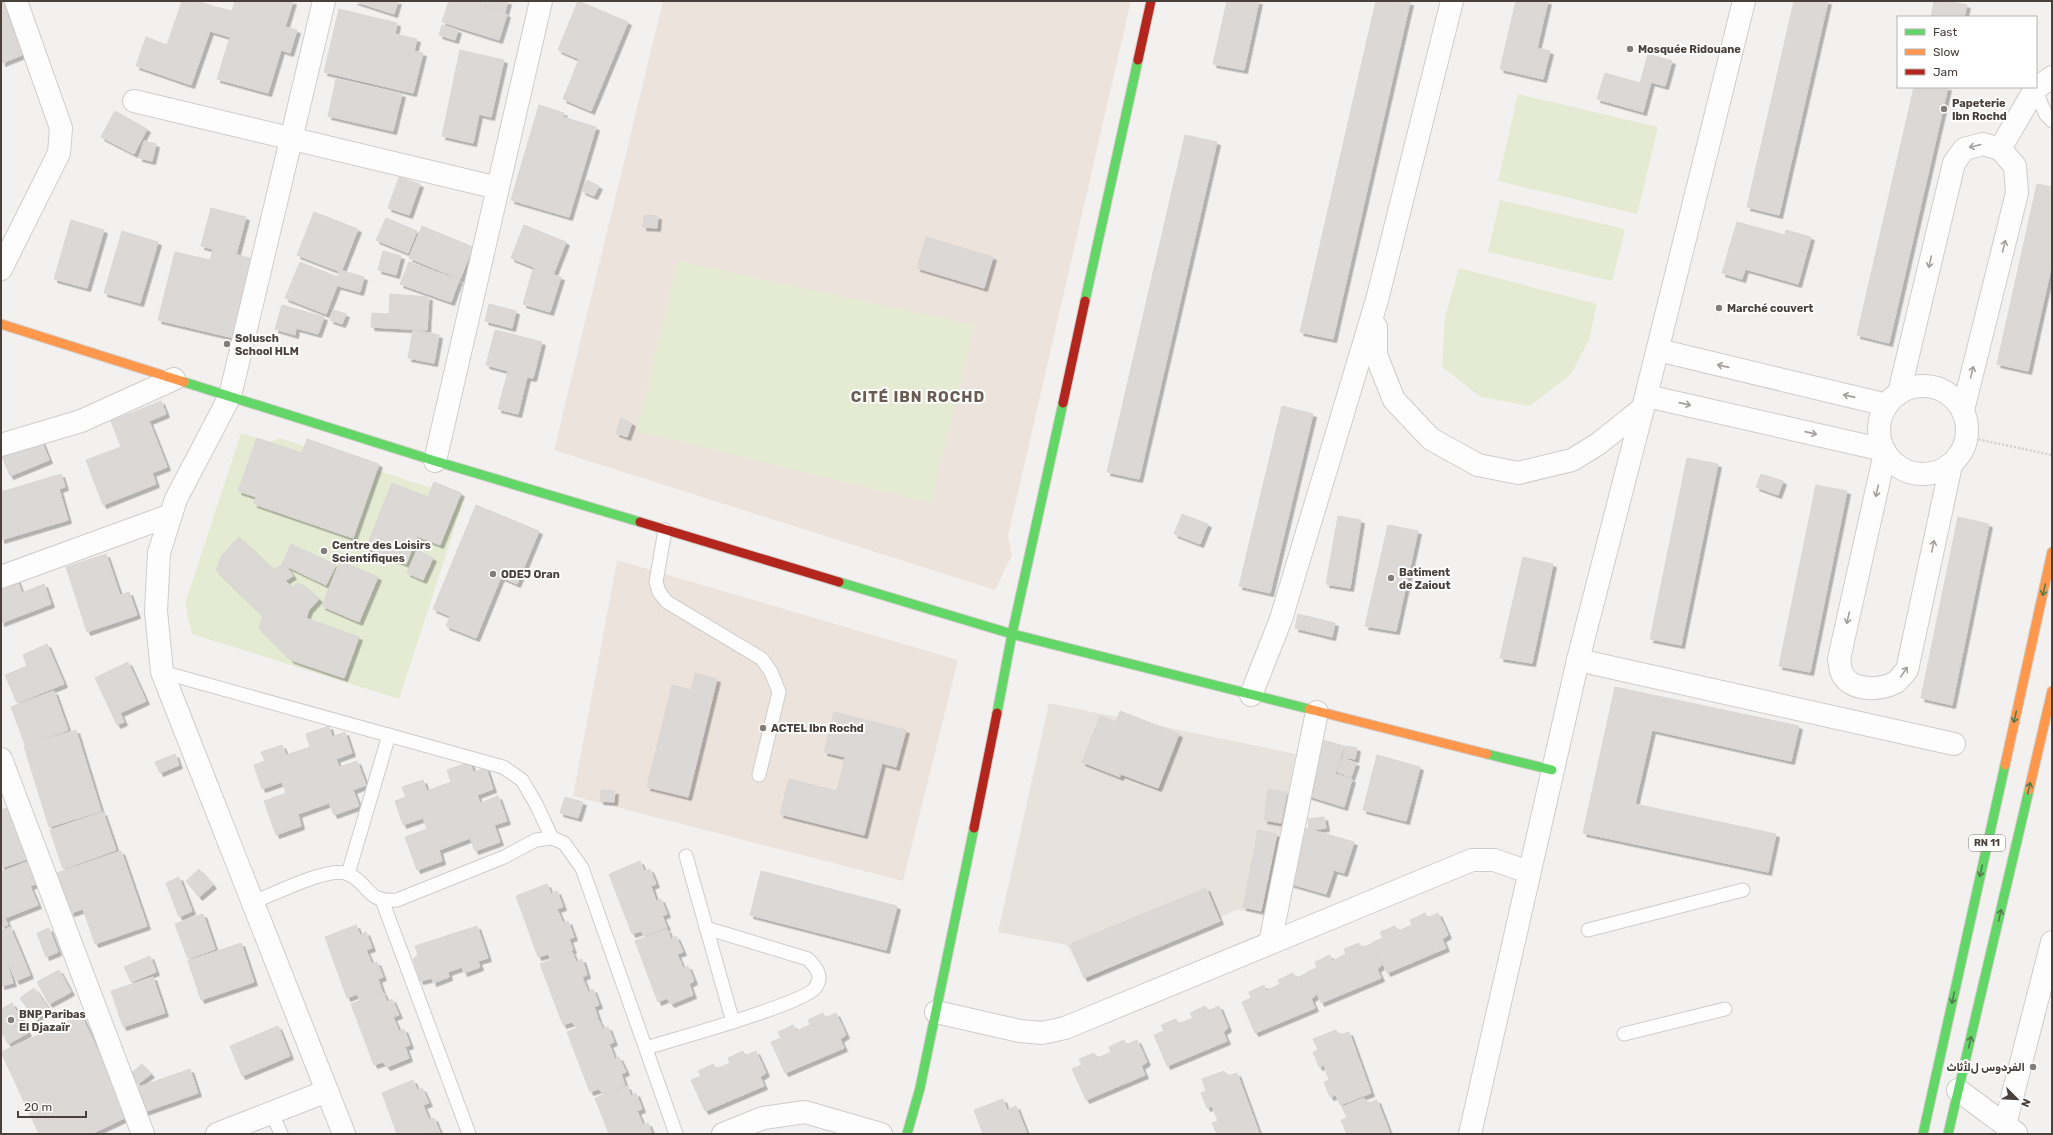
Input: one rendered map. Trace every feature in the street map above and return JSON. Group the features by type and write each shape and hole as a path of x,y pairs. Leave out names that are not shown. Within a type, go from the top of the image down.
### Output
{"main road":[{"path":"907,1134 920,1088 936,1012 1012,634 1152,1"},
{"path":"1,324 435,461 1012,634 1552,770"},
{"name":"RN 11","path":"1923,1134 2052,552"},
{"name":"RN 11","path":"1948,1134 2047,741 2052,691"}],"street":[{"path":"1,269 59,153 61,128 16,1"},
{"path":"324,1 230,396 176,499 159,553 156,611 162,672 344,1134"},
{"path":"435,461 541,1"},
{"path":"1252,695 1281,619 1377,300 1452,1"},
{"path":"1470,1134 1578,660 1645,402 1744,1"},
{"path":"2000,149 2043,83"},
{"path":"134,100 498,188"},
{"path":"1658,350 1893,399 1912,387 1928,386 1942,390 1954,398 1963,410 1967,423 1967,437 1958,457 1951,465 1938,472 1923,474 1908,472 1895,464 1885,452 1880,439 1879,427 1882,415 1893,399 1954,163 1964,149 1983,144 2000,149 2014,166 2017,193 1963,410"},
{"path":"1377,300 1376,355 1394,400 1431,439 1478,465 1518,473 1572,460 1598,444 1645,402"},
{"path":"1,445 81,421 174,379"},
{"path":"1645,402 1885,452"},
{"path":"1885,452 1839,659 1841,672 1850,682 1864,688 1879,688 1896,681 1907,670 1951,465"},
{"path":"1,577 171,515"},
{"path":"1578,660 1954,744"},
{"path":"1270,943 1317,712"},
{"path":"1,759 143,1134"},
{"path":"936,1012 1020,1031 1042,1033 1065,1028 1472,860 1494,860 1529,872"},
{"path":"1958,1090 2011,1130 2052,942"},
{"path":"217,1134 327,1091"},
{"path":"723,1134 763,1118 805,1112 881,1134"}],"lane":[{"path":"2043,83 2046,115 2052,121"},
{"path":"665,530 656,582 659,592 667,602 762,659 771,672 779,692 759,775"},
{"path":"162,672 503,767 522,780 536,804 552,838"},
{"path":"348,874 389,736"},
{"path":"253,902 335,871 348,874 372,896 382,900 397,900 504,857 536,840 552,838 564,843 582,868 676,1134"},
{"path":"686,856 733,1022"},
{"path":"1588,930 1743,890"},
{"path":"382,900 468,1134"},
{"path":"646,1048 733,1022 801,998 815,988 819,978 817,968 808,959 706,928"},
{"path":"1624,1034 1725,1009"},
{"path":"272,1113 281,1134"}],"path":[{"path":"1967,437 2052,455"}],"shaded area":[{"path":"663,1 1131,1 1008,536 1012,555 995,590 554,450"},
{"name":"ACTEL Ibn Rochd","path":"617,560 958,660 903,881 573,796"},
{"path":"1049,703 1296,754 1264,912 1236,910 1087,981 1067,945 998,932"}],"green space":[{"path":"1518,94 1658,127 1637,214 1498,181"},
{"path":"1500,200 1625,229 1612,281 1488,252"},
{"path":"678,261 975,325 931,503 636,431"},
{"path":"1459,268 1597,304 1589,340 1571,374 1530,406 1481,397 1442,367 1445,317"},
{"name":"Centre des Loisirs Scientifiques","path":"241,433 268,443 280,438 464,499 399,699 192,634 185,604"}],"building":[{"path":"1,1 3,1 22,55 2,63"},
{"path":"182,1 198,1 218,8 191,85 136,66 146,37 167,45"},
{"path":"235,1 293,1 285,27 297,30 290,53 281,50 268,93 217,79 230,37 210,31 217,7 232,11"},
{"path":"354,1 398,1 394,14"},
{"path":"449,1 486,1 484,7 507,14 499,40 442,22"},
{"path":"488,1 508,1 505,12 486,6"},
{"path":"578,1 628,22 591,111 563,99 579,59 558,50"},
{"path":"1227,1 1259,1 1244,70 1213,64"},
{"path":"1376,1 1410,2 1333,339 1300,332"},
{"path":"1516,1 1548,1 1537,48 1550,51 1543,79 1500,69"},
{"path":"1794,1 1828,1 1779,215 1747,207"},
{"path":"1934,1 1947,1 1967,5 1964,16 1931,16"},
{"path":"339,9 397,23 395,34 417,39 414,51 423,53 413,93 324,72"},
{"path":"442,25 458,30 455,40 439,35"},
{"path":"460,50 504,60 491,117 479,114 473,143 442,136"},
{"path":"1648,54 1672,61 1665,86 1651,82 1643,112 1597,99 1605,73 1640,83"},
{"path":"336,79 402,94 393,131 328,116"},
{"path":"1914,88 1948,88 1889,343 1857,335"},
{"path":"539,105 564,113 563,117 596,127 569,217 511,200"},
{"path":"115,111 147,129 134,154 101,137"},
{"path":"1185,135 1217,142 1139,479 1107,472"},
{"path":"144,141 156,144 152,161 139,158"},
{"path":"399,177 420,184 409,215 388,208"},
{"path":"587,180 599,186 594,196 582,191"},
{"path":"2037,184 2052,187 2052,263 2028,371 1997,364"},
{"path":"211,208 246,217 236,255 201,246"},
{"path":"314,212 358,229 341,272 297,255"},
{"path":"644,215 658,216 657,228 643,227"},
{"path":"386,218 417,231 408,253 376,240"},
{"path":"71,220 104,230 87,288 54,279"},
{"path":"1737,222 1785,235 1786,230 1811,237 1798,284 1745,269 1742,279 1722,273"},
{"path":"524,225 566,242 553,275 511,258"},
{"path":"422,226 473,247 460,279 409,258"},
{"path":"122,231 158,242 140,303 104,293"},
{"path":"926,237 993,257 984,288 917,268"},
{"path":"213,249 254,259 234,338 158,320 175,252 210,260"},
{"path":"383,251 401,256 396,275 378,270"},
{"path":"300,262 340,278 326,314 285,298"},
{"path":"409,262 459,280 451,302 400,284"},
{"path":"533,269 561,277 550,312 523,304"},
{"path":"340,270 364,277 360,292 335,285"},
{"path":"390,294 429,297 427,330 371,327 372,313 389,314"},
{"path":"489,304 516,311 512,328 485,321"},
{"path":"282,305 324,317 318,334 296,328 295,335 275,329"},
{"path":"333,310 346,314 342,324 330,320"},
{"path":"413,330 439,335 434,363 408,358"},
{"path":"495,330 542,342 533,378 527,377 518,414 498,409 508,371 486,365"},
{"path":"161,401 166,414 149,421 167,467 152,473 156,484 103,505 86,460 121,447 111,421"},
{"path":"1282,406 1313,414 1270,593 1239,586"},
{"path":"621,418 632,423 627,437 616,433"},
{"path":"257,438 302,453 307,439 379,464 353,538 254,504 256,497 238,491"},
{"path":"41,440 49,460 10,476 2,456"},
{"path":"1687,458 1718,464 1681,645 1650,639"},
{"path":"61,474 65,487 59,489 68,520 1,540 1,492"},
{"path":"1761,474 1783,481 1778,495 1756,487"},
{"path":"434,482 461,493 440,545 417,536 406,564 366,548 392,483 428,497"},
{"path":"1816,485 1847,491 1810,672 1779,666"},
{"path":"476,505 539,531 517,584 501,577 476,638 446,626 450,616 433,609"},
{"path":"1182,514 1208,524 1200,544 1174,534"},
{"path":"1338,516 1361,520 1350,588 1326,584"},
{"path":"1958,517 1989,524 1952,705 1921,698"},
{"name":"Batiment de Zaiout","path":"1388,525 1418,531 1396,631 1365,626"},
{"path":"239,537 293,588 297,583 305,586 319,599 309,610 306,618 359,637 344,678 291,660 259,628 263,616 216,570 222,555"},
{"path":"291,544 336,565 326,585 282,564"},
{"path":"417,550 433,558 423,580 407,573"},
{"path":"106,554 120,595 129,592 137,615 87,632 66,567"},
{"path":"1523,557 1553,564 1532,663 1500,658"},
{"path":"340,561 378,577 359,622 322,606"},
{"path":"284,563 293,576 283,582 275,569"},
{"path":"16,578 22,593 44,584 51,604 1,623 1,584"},
{"path":"1298,614 1335,623 1332,637 1295,628"},
{"path":"47,644 64,684 17,703 5,675 27,666 23,655"},
{"path":"128,662 146,701 120,713 124,722 117,725 95,678"},
{"path":"695,673 717,679 688,797 647,787 672,685 691,690"},
{"path":"1615,687 1799,726 1791,761 1652,730 1635,804 1776,834 1768,872 1583,833"},
{"path":"54,691 68,730 25,745 11,707"},
{"path":"1120,711 1179,734 1158,788 1121,774 1120,777 1082,762 1100,716 1116,722"},
{"path":"834,712 906,730 896,767 882,763 864,835 780,814 789,779 837,791 845,757 824,752"},
{"path":"329,726 332,737 345,732 352,753 336,759 339,767 357,761 366,785 353,790 359,806 334,815 329,803 298,814 301,826 276,835 264,801 286,793 282,782 262,789 254,765 265,761 261,752 282,745 286,755 310,747 306,734"},
{"path":"76,730 101,811 49,827 24,746"},
{"path":"1323,740 1344,746 1335,774 1352,779 1344,807 1306,795"},
{"path":"1345,746 1357,748 1355,759 1343,757"},
{"path":"175,754 179,765 160,773 155,762"},
{"path":"1377,755 1420,767 1406,821 1363,810"},
{"path":"1342,758 1356,763 1351,777 1337,772"},
{"path":"470,762 473,772 486,768 493,789 477,795 480,803 498,796 507,821 494,825 500,842 475,851 470,838 439,850 442,861 417,870 405,837 427,829 423,818 403,825 395,801 406,797 402,787 423,780 427,791 451,782 447,770"},
{"path":"1268,789 1287,792 1281,823 1264,820"},
{"path":"601,790 615,791 614,802 600,801"},
{"path":"565,797 583,802 578,818 560,813"},
{"path":"13,806 30,858 1,868 1,810"},
{"path":"103,812 116,850 63,869 50,830"},
{"path":"1324,817 1326,828 1309,830 1308,819"},
{"path":"1305,828 1354,842 1344,873 1334,870 1326,894 1288,883"},
{"path":"1258,830 1277,834 1261,911 1243,907"},
{"path":"121,851 147,926 95,944 83,909 71,913 57,873"},
{"path":"32,860 41,882 30,886 38,905 5,918 8,925 1,927 1,872"},
{"path":"640,861 644,871 650,869 656,884 651,886 656,901 661,899 667,914 662,916 667,927 644,936 641,931 632,934 609,874"},
{"path":"199,869 213,885 199,897 186,881"},
{"path":"761,871 897,906 886,950 750,915"},
{"path":"179,877 192,911 179,917 166,883"},
{"path":"547,884 551,894 557,891 563,907 557,909 563,923 568,921 574,937 569,939 573,950 551,959 548,954 538,957 516,896"},
{"path":"1206,888 1220,921 1084,978 1070,944"},
{"path":"1425,913 1427,918 1438,913 1448,935 1442,939 1446,948 1387,973 1373,942 1383,938 1380,932 1395,926 1398,931 1412,925 1410,920"},
{"path":"203,914 215,949 188,959 175,924"},
{"path":"356,925 360,935 366,932 372,948 366,950 372,964 377,962 383,977 378,979 382,991 360,1000 357,994 347,998 325,937"},
{"path":"477,926 488,958 478,961 480,967 464,973 462,967 448,972 449,977 433,983 432,978 420,981 413,959 418,955 415,946"},
{"path":"10,927 30,975 16,981 4,953 1,954 1,931"},
{"path":"49,928 58,952 46,957 37,933"},
{"path":"667,929 671,939 676,936 683,952 677,954 683,968 688,966 694,981 689,984 693,995 671,1004 667,998 658,1002 635,941"},
{"path":"241,943 254,982 201,1000 188,961"},
{"path":"1359,943 1361,948 1373,943 1382,965 1377,969 1381,978 1321,1003 1307,972 1317,968 1315,962 1330,955 1332,961 1346,954 1344,949"},
{"path":"572,952 576,962 582,959 587,975 582,977 588,992 593,989 599,1005 594,1007 598,1018 576,1027 572,1022 563,1025 540,964"},
{"path":"4,953 13,983 1,986 1,954"},
{"path":"150,956 156,972 131,982 124,967"},
{"path":"59,970 71,992 49,1004 37,982"},
{"path":"1293,973 1296,978 1307,973 1316,995 1311,999 1315,1008 1255,1033 1242,1002 1251,998 1249,992 1264,985 1266,991 1280,984 1278,980"},
{"path":"153,977 165,1013 123,1027 111,991"},
{"path":"34,988 49,1009 35,1019 20,998"},
{"path":"383,992 387,1002 392,999 399,1015 393,1017 399,1031 404,1029 410,1045 405,1047 409,1058 387,1067 383,1062 374,1065 351,1004"},
{"name":"BNP Paribas El Djazaïr","path":"12,1003 28,1033 8,1044 1,1031 1,1009"},
{"path":"1205,1006 1208,1011 1219,1006 1228,1028 1223,1032 1227,1041 1167,1066 1154,1035 1164,1031 1161,1025 1176,1019 1178,1024 1193,1018 1190,1013"},
{"path":"823,1013 825,1018 836,1013 846,1035 840,1039 844,1048 785,1073 771,1042 781,1038 778,1032 793,1025 796,1031 810,1025 808,1020"},
{"path":"81,1015 120,1097 133,1114 91,1134 39,1134 1,1052"},
{"path":"598,1019 603,1029 608,1027 614,1042 609,1044 615,1059 619,1057 626,1072 621,1074 625,1085 603,1094 599,1089 590,1092 567,1032"},
{"path":"278,1026 290,1056 242,1076 230,1046"},
{"path":"1336,1030 1339,1035 1349,1032 1371,1093 1340,1105 1336,1095 1330,1097 1324,1082 1329,1080 1324,1065 1319,1067 1313,1052 1318,1050 1313,1039"},
{"path":"1124,1040 1126,1045 1137,1040 1147,1062 1141,1066 1145,1075 1086,1100 1072,1069 1082,1065 1079,1059 1094,1053 1097,1058 1111,1052 1109,1047"},
{"path":"743,1051 745,1056 756,1051 766,1073 760,1077 764,1086 705,1111 691,1080 701,1076 698,1071 713,1064 716,1069 730,1063 728,1058"},
{"path":"142,1064 151,1074 138,1084 130,1074"},
{"path":"190,1069 198,1093 144,1112 136,1088"},
{"path":"1224,1071 1228,1076 1237,1073 1259,1133 1217,1134 1212,1123 1218,1121 1212,1106 1207,1108 1201,1093 1206,1091 1202,1079"},
{"path":"413,1080 417,1090 422,1088 429,1103 423,1105 429,1120 434,1118 440,1133 397,1134 382,1093"},
{"path":"627,1086 631,1096 636,1093 642,1109 637,1111 643,1125 648,1123 652,1134 609,1134 595,1098"},
{"path":"1364,1098 1368,1103 1377,1100 1390,1134 1347,1134 1341,1120 1347,1118 1342,1107"},
{"path":"1003,1099 1007,1110 1016,1106 1027,1134 983,1134 974,1110"}],"traffic: fast":[{"path":"1085,301 1138,60"},
{"path":"184,382 435,461 640,522"},
{"path":"997,713 1012,634 1063,403"},
{"path":"839,582 1012,634 1309,709"},
{"path":"1487,754 1552,770"},
{"path":"1923,1134 2005,765"},
{"path":"1948,1134 2029,790"},
{"path":"907,1134 920,1088 974,828"}],"traffic: slow":[{"path":"1,324 184,382"},
{"path":"2005,765 2052,552"},
{"path":"2029,790 2052,691"},
{"path":"1309,709 1487,754"}],"traffic: jam":[{"path":"1138,60 1151,1"},
{"path":"1063,403 1085,301"},
{"path":"640,522 839,582"},
{"path":"974,828 997,713"}],"place":[{"name":"Mosquée Ridouane","path":"1630,49"},
{"name":"Papeterie Ibn Rochd","path":"1944,109"},
{"name":"Marché couvert","path":"1719,308"},
{"name":"Solusch School HLM","path":"227,344"},
{"name":"Centre des Loisirs Scientifiques","path":"324,551"},
{"name":"ODEJ Oran","path":"493,574"},
{"name":"Batiment de Zaiout","path":"1391,578"},
{"name":"ACTEL Ibn Rochd","path":"763,728"},
{"name":"BNP Paribas El Djazaïr","path":"11,1020"},
{"name":"الفردوس لﻷثاث","path":"2033,1067"}],"district":[{"name":"CITÉ IBN ROCHD","path":"918,397"}]}
